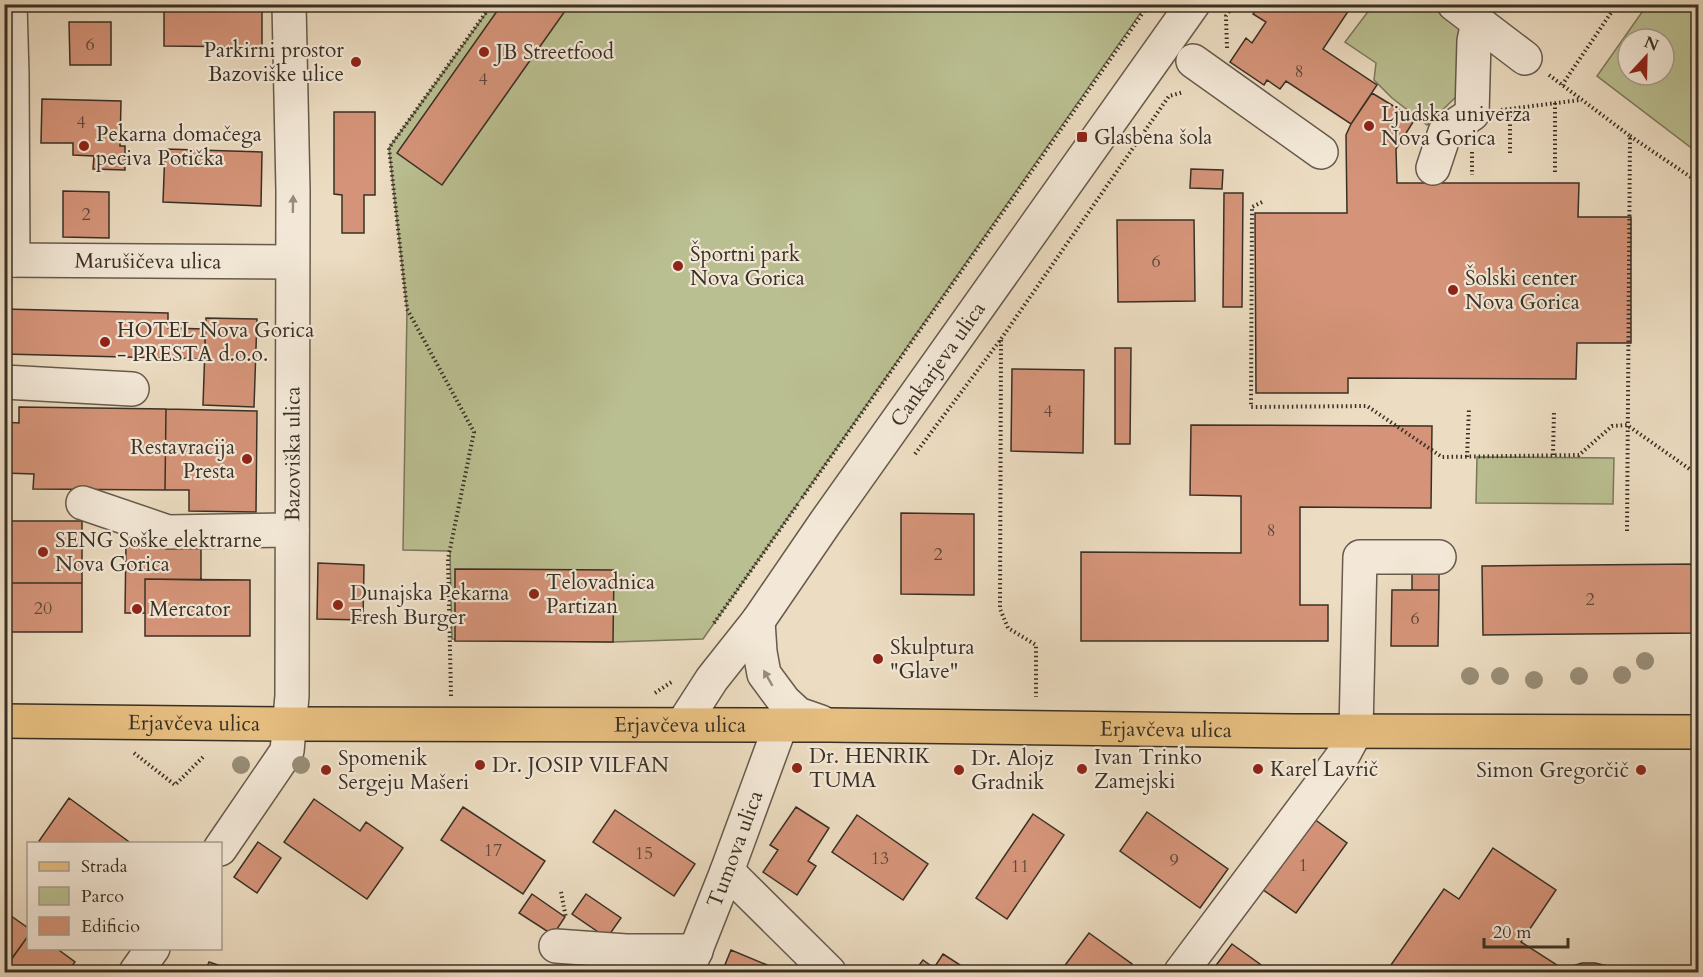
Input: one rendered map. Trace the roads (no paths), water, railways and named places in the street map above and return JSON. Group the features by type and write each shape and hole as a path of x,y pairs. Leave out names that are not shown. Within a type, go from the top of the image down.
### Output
{"main road":[{"name":"Erjavčeva ulica","path":"4,721 289,724 829,724 1356,731 1698,732"}],"street":[{"path":"9,260 12,86 10,4"},
{"name":"Bazoviška ulica","path":"222,846 287,751 292,696 293,191 289,4"},
{"path":"1189,11 1201,41 1202,68"},
{"name":"Cankarjeva ulica","path":"683,724 720,668 758,621 825,523 1189,11"},
{"path":"1466,14 1525,58"},
{"path":"1433,168 1445,132 1472,114 1474,41 1466,14"},
{"path":"1153,62 1178,70 1202,68 1321,152"},
{"name":"Marušičeva ulica","path":"9,260 292,262"},
{"path":"4,382 132,389"},
{"path":"83,503 168,532 292,530"},
{"path":"1180,972 1342,757 1356,731 1360,557 1439,557"},
{"path":"758,621 764,674 784,701 798,714 829,724"},
{"name":"Tumova ulica","path":"692,962 781,724"},
{"path":"727,871 823,970"},
{"path":"556,946 626,951 692,962"},
{"path":"136,972 152,950"}],"place":[{"name":"JB Streetfood","path":"484,52"},
{"name":"Parkirni prostor Bazoviške ulice","path":"356,62"},
{"name":"Ljudska univerza Nova Gorica","path":"1369,126"},
{"name":"Glasbena šola","path":"1082,137"},
{"name":"Pekarna domačega peciva Potička","path":"84,146"},
{"name":"Športni park Nova Gorica","path":"678,266"},
{"name":"Šolski center Nova Gorica","path":"1453,290"},
{"name":"HOTEL Nova Gorica - PRESTA d.o.o.","path":"105,342"},
{"name":"Restavracija Presta","path":"247,459"},
{"name":"SENG Soške elektrarne Nova Gorica","path":"43,552"},
{"name":"Telovadnica Partizan","path":"534,594"},
{"name":"Dunajska Pekarna Fresh Burger","path":"338,605"},
{"name":"Mercator","path":"137,609"},
{"name":"Skulptura \"Glave\"","path":"878,659"},
{"name":"Dr. JOSIP VILFAN","path":"480,765"},
{"name":"Dr. HENRIK TUMA","path":"797,768"},
{"name":"Ivan Trinko Zamejski","path":"1082,769"},
{"name":"Karel Lavrič","path":"1258,769"},
{"name":"Spomenik Sergeju Mašeri","path":"326,770"},
{"name":"Dr. Alojz Gradnik","path":"959,770"},
{"name":"Simon Gregorčič","path":"1641,770"}]}
